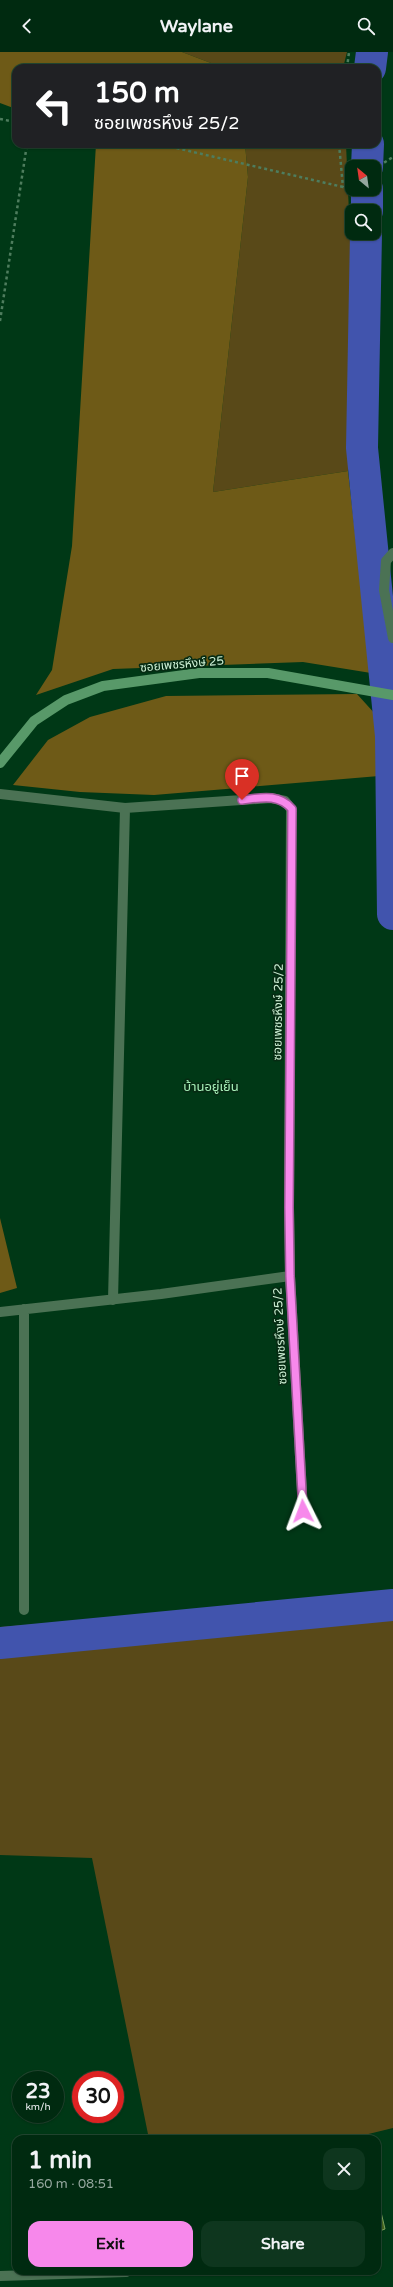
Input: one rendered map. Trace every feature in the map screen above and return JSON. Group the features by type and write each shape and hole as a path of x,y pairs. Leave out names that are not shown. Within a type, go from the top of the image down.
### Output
{"street":[{"path":"393,553 386,561 384,590 393,638"},
{"name":"ซอยเพชรหึงษ์ 25","path":"0,763 34,721 66,700 103,686 199,673 268,673 393,695"},
{"name":"ซอยเพชรหึงษ์ 25/2","path":"0,794 125,808 271,798 285,801 292,809 289,1208 290,1276 303,1511"},
{"path":"113,1300 125,808"},
{"path":"0,1312 113,1300 290,1276"},
{"path":"24,1309 24,1610"},
{"path":"0,2276 32,2275"}],"path":[{"path":"348,64 349,52"},
{"path":"0,120 12,122"},
{"path":"0,321 26,148"},
{"path":"176,148 343,187 339,148"},
{"path":"381,165 393,157"}],"shaded area":[{"path":"0,52 182,52 214,64 12,64 12,108 0,103"},
{"path":"182,52 347,52 344,64 214,64"},
{"path":"96,148 245,148 248,177 213,492 348,471 371,673 303,662 113,669 36,695 52,670 72,546"},
{"path":"245,148 346,148 345,196 348,196 349,204 345,204 345,240 350,240 352,282 348,471 213,492 248,177"},
{"path":"357,694 376,715 391,775 154,795 80,792 13,785 48,740 90,717 166,696"},
{"path":"0,1218 17,1288 0,1293"},
{"path":"393,1590 393,2128 364,2135 148,2135 92,1858 0,1855 0,1627 379,1597"}],"building":[{"path":"381,2212 385,2229 381,2230"}],"waterway":[{"path":"370,64 372,52"},
{"path":"367,160 368,148"},
{"path":"367,196 367,204"},
{"path":"366,240 362,448 391,736 393,914"},
{"path":"0,1643 393,1605"}],"district":[{"name":"บ้านอยู่เย็น","path":"211,1086"}],"route":[{"path":"242,800 271,798 285,801 292,809 289,1208 290,1276 303,1511"}]}
